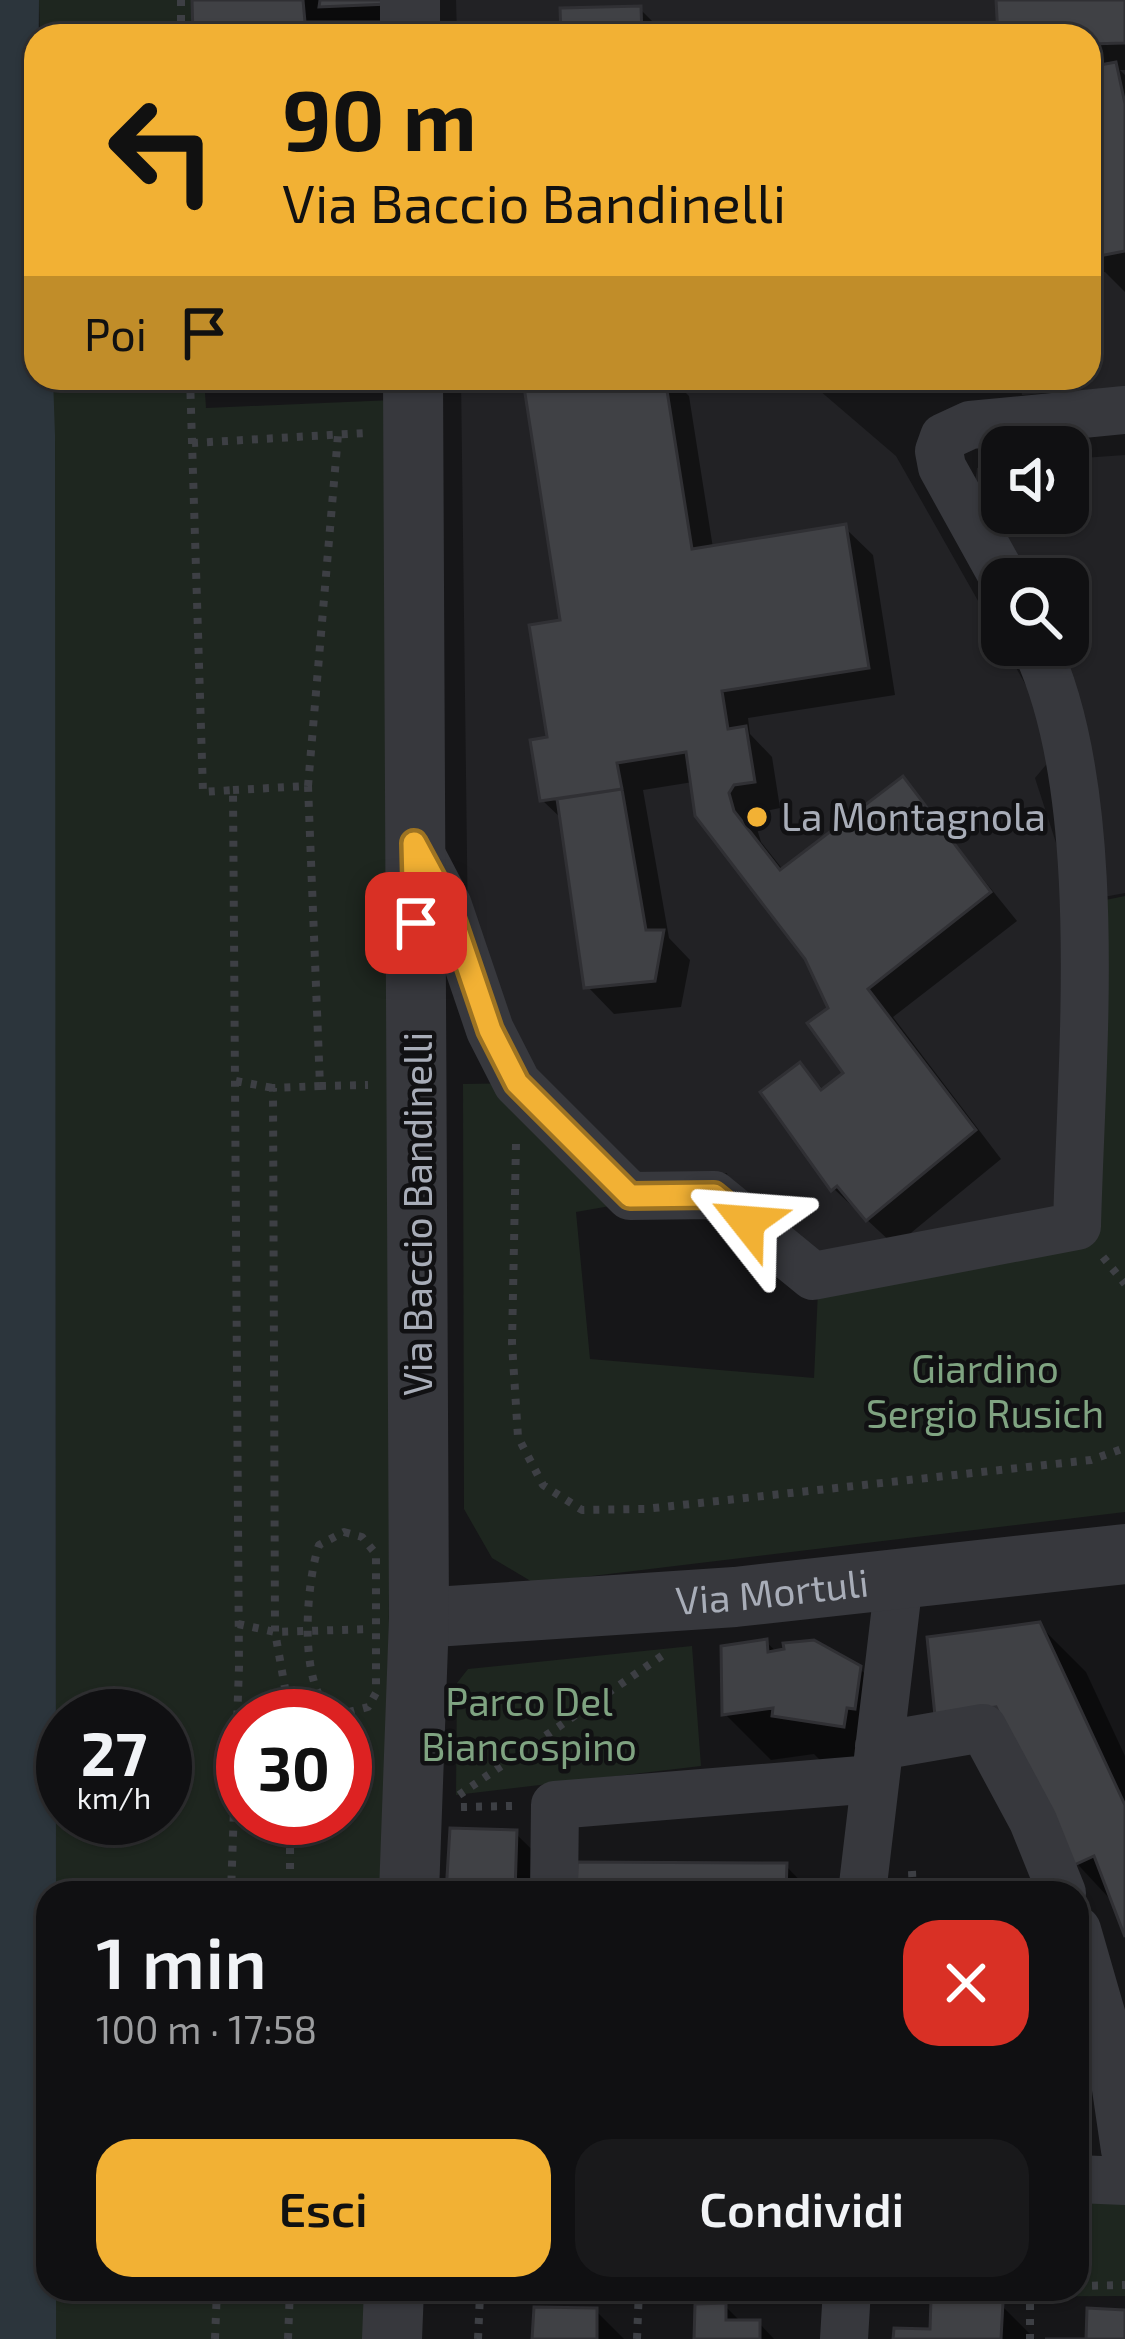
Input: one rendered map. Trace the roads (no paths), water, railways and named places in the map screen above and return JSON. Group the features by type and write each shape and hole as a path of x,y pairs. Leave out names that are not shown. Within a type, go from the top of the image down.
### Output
{"street":[{"name":"Via Baccio Bandinelli","path":"409,1881 398,1624 414,843 413,404"},
{"path":"992,558 942,467 939,451 944,436 970,425 1125,410"},
{"path":"414,843 448,906 490,1030 517,1083 630,1196 714,1195 813,1276 1077,1226 1083,935 1073,774 1062,710 1044,666"},
{"name":"Via Mortuli","path":"398,1624 735,1597 1125,1554"},
{"path":"863,1881 899,1581"},
{"path":"554,1881 555,1805 876,1763 983,1728 1033,1821 1057,1881"},
{"path":"1089,1973 1109,2041 1125,2150"},
{"path":"1089,2180 1125,2181"},
{"path":"844,2339 846,2301"}],"place":[{"name":"La Montagnola","path":"757,817"}],"park label":[{"name":"Giardino Sergio Rusich","path":"985,1392"},
{"name":"Parco Del Biancospino","path":"529,1724"}]}
